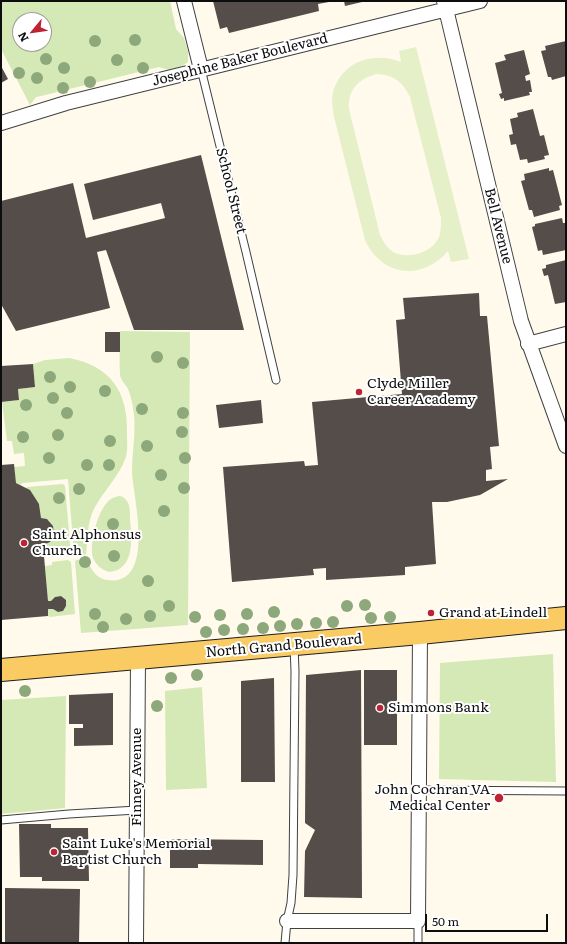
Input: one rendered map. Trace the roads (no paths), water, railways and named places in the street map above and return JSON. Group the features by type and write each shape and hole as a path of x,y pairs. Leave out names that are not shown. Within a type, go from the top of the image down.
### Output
{"main road":[{"name":"North Grand Boulevard","path":"1,670 294,645 566,618"}],"street":[{"name":"School Street","path":"184,1 201,69"},
{"name":"Josephine Baker Boulevard","path":"1,123 66,103 445,5 480,1"},
{"name":"Bell Avenue","path":"445,5 520,321 566,446"},
{"path":"528,344 566,334"},
{"path":"287,921 418,921 420,633"},
{"name":"Finney Avenue","path":"136,943 138,659"}],"lane":[{"name":"School Street","path":"201,69 276,380"},
{"path":"285,943 287,921 291,903 293,874 294,645"},
{"path":"419,790 566,791"},
{"path":"1,820 137,810"},
{"path":"418,921 418,943"}],"place":[{"name":"Clyde Miller Career Academy","path":"359,392"},
{"name":"Saint Alphonsus Church","path":"24,543"},
{"name":"Grand at Lindell","path":"431,613"},
{"name":"Simmons Bank","path":"380,708"},
{"name":"John Cochran VA Medical Center","path":"499,798"},
{"name":"Saint Luke's Memorial Baptist Church","path":"54,852"}]}
